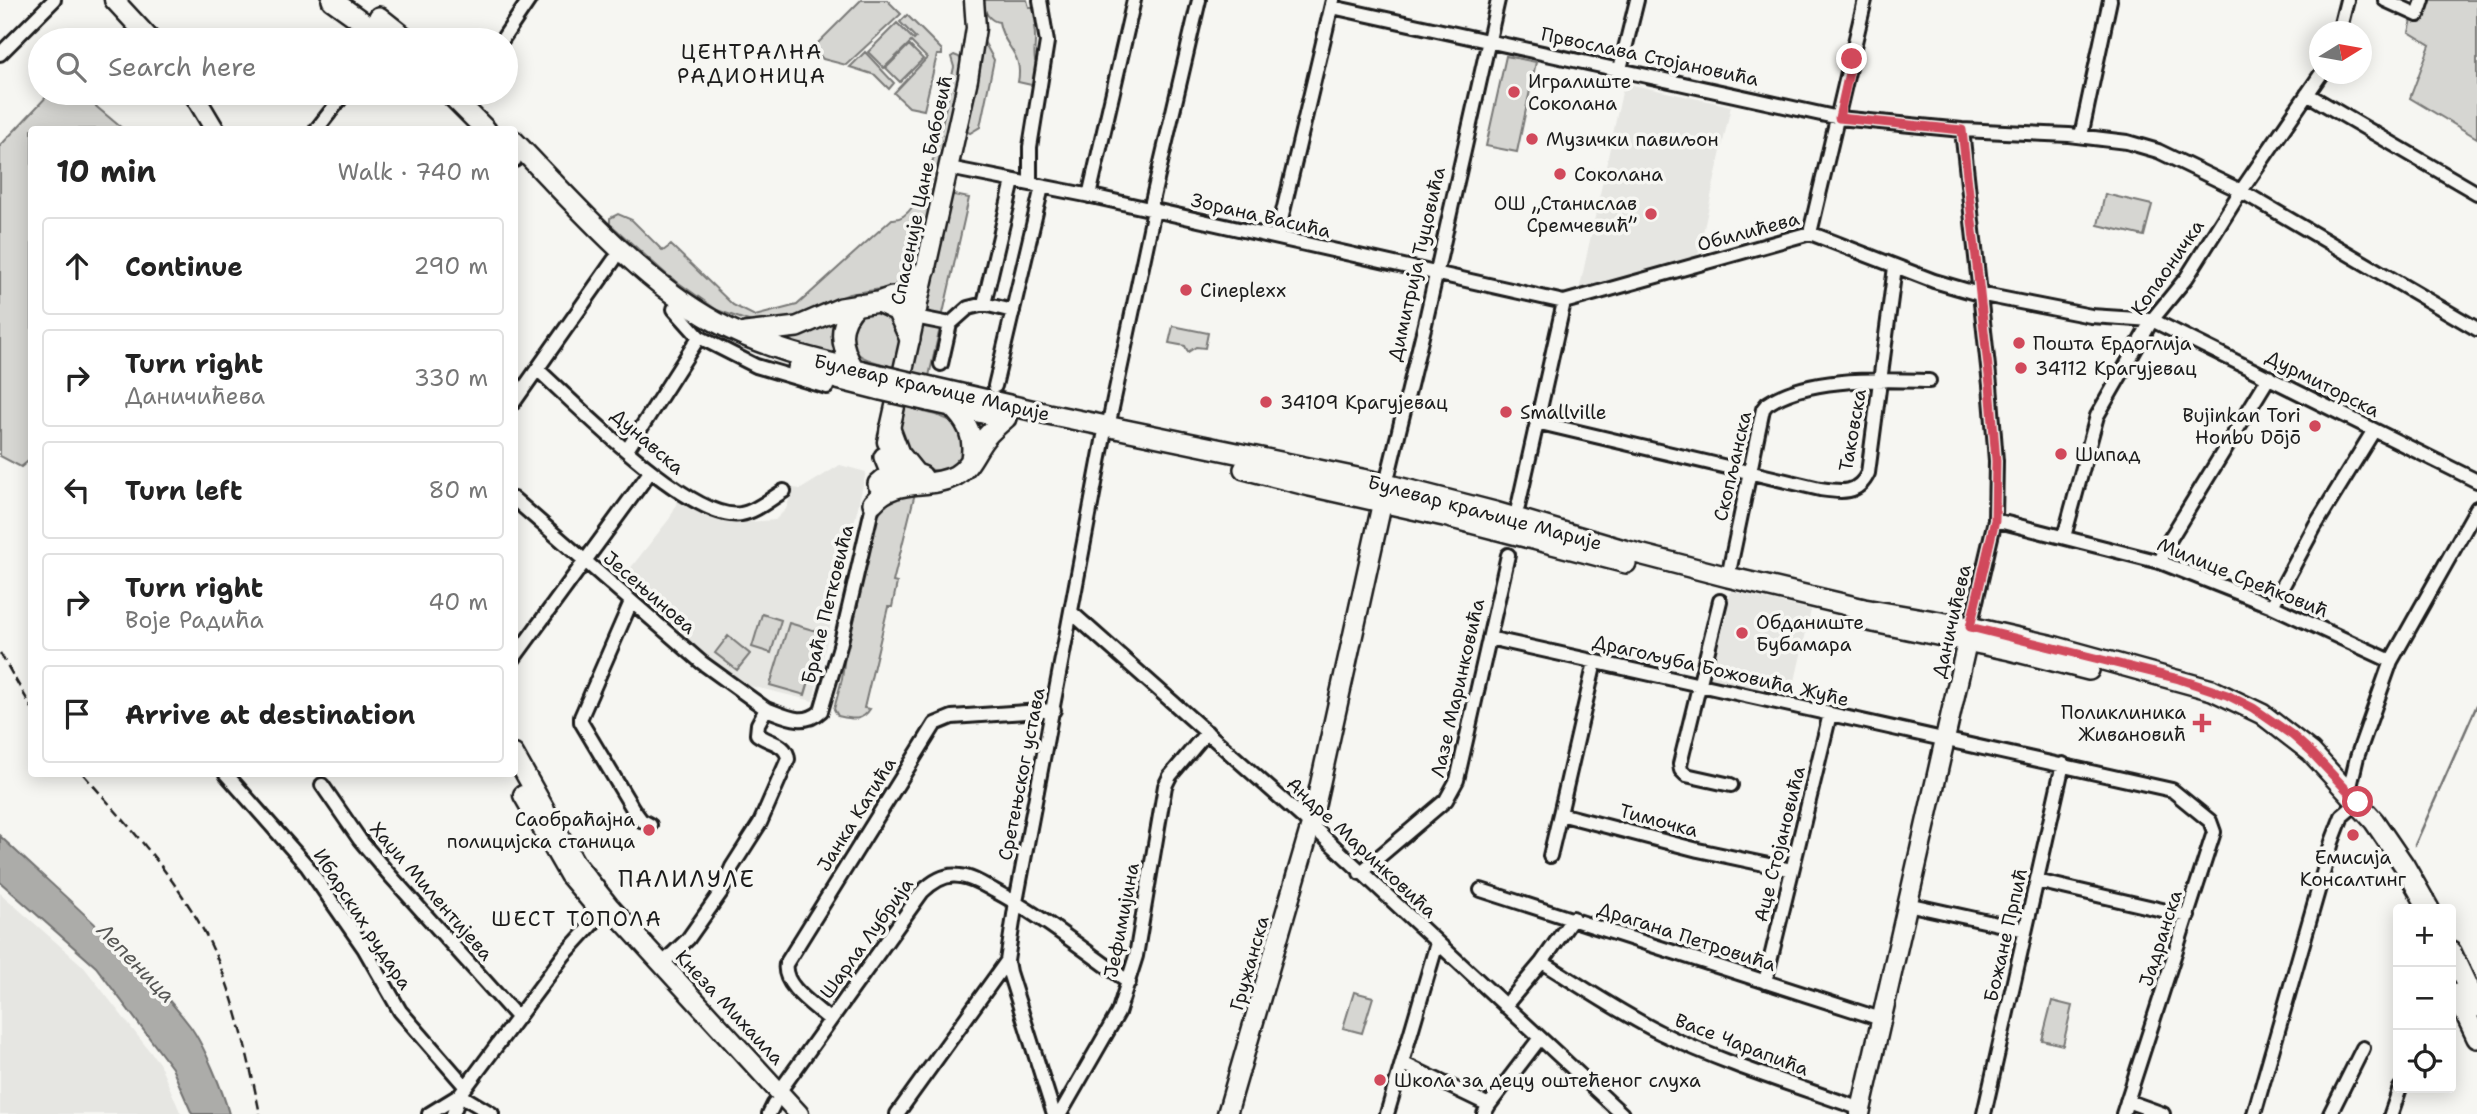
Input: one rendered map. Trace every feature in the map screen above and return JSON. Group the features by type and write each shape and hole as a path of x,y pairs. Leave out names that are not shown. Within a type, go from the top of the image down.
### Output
{"main road":[{"path":"332,0 371,28"},
{"path":"355,0 392,28"},
{"path":"461,105 482,126"},
{"path":"479,105 499,126"},
{"name":"Булевар краљице Марије","path":"518,145 634,261 678,298 715,322 787,352 854,369 888,385"},
{"name":"Булевар краљице Марије","path":"518,163 614,260 674,309 723,339 758,355 813,373 888,385 1385,493 1495,512 1623,550 1728,577 1968,635 2179,679 2227,695 2253,708 2292,735 2349,800 2374,821 2426,904"},
{"path":"910,339 908,309 926,269"},
{"path":"739,333 797,327 841,308 858,304 878,302 908,309"},
{"path":"854,369 843,347 842,331 846,317 858,304"},
{"name":"Булевар краљице Марије","path":"930,394 951,406 1006,418 1106,431"},
{"path":"951,406 970,430 973,444 970,463"},
{"path":"915,479 890,490 881,480 904,472 915,479 939,481 956,475 970,463 986,437 1006,418"},
{"path":"890,429 899,453 915,479"},
{"name":"Булевар краљице Марије","path":"1385,493 1589,555 1814,607 1870,623 1968,635"},
{"name":"Булевар краљице Марије","path":"2349,800 2411,904"},
{"path":"2456,963 2477,1007"},
{"path":"2456,994 2477,1038"}],"street":[{"path":"0,54 54,0"},
{"path":"114,0 140,28"},
{"path":"129,0 155,28"},
{"path":"510,28 529,0"},
{"name":"Спасеније Цане Бабовић","path":"926,269 973,50 976,28 974,0"},
{"path":"995,386 1013,311 1036,185 1030,147 1047,42 1041,0"},
{"path":"1089,196 1134,0"},
{"name":"Сретењског устава","path":"1057,1114 1007,961 1106,431 1199,0"},
{"name":"Димитрија Туцовића","path":"1311,825 1498,0"},
{"path":"1620,69 1637,0"},
{"path":"1810,233 1865,0"},
{"path":"2081,136 2110,0"},
{"path":"2342,21 2347,0"},
{"path":"2385,0 2418,15 2423,0"},
{"path":"1278,237 1332,4"},
{"name":"Првослава Стојановића","path":"1332,4 1839,118 1962,130 2081,136 2127,142 2158,151 2241,191 2477,329"},
{"name":"Копаоничка","path":"2064,537 2097,416 2152,320 2187,277 2314,84"},
{"path":"2307,94 2477,193"},
{"path":"200,105 213,126"},
{"path":"213,105 226,126"},
{"path":"319,126 336,105"},
{"name":"Даничићева","path":"1861,1111 1995,520 1995,444 1962,130"},
{"name":"Зорана Васића","path":"949,168 1278,237 1564,302"},
{"path":"984,304 1013,181"},
{"name":"Обилићева","path":"1564,302 1810,233 1895,267 1979,294 2091,317 2152,320"},
{"path":"518,396 614,260"},
{"name":"Таковска","path":"1749,471 1820,489 1844,492 1855,489 1863,482 1868,473 1895,267"},
{"path":"1518,507 1564,302"},
{"path":"941,364 950,324 968,308 984,304 1013,311"},
{"path":"674,309 699,337 757,366 827,387"},
{"path":"908,309 950,324"},
{"name":"Дурмиторска","path":"2152,320 2477,481"},
{"path":"627,450 699,337"},
{"path":"888,385 910,339"},
{"name":"Дунавска","path":"537,369 650,472 681,494 716,510 733,514 748,512 784,491"},
{"path":"2160,562 2170,539 2269,377"},
{"name":"Скопљанска","path":"1728,577 1763,409 1771,401 1810,388 1880,380 1929,381"},
{"name":"Браће Петковића","path":"766,709 798,720 811,718 821,710 840,646 881,480 890,429 888,385"},
{"path":"1536,422 1749,471"},
{"path":"2272,606 2315,526 2374,430"},
{"path":"518,653 650,472"},
{"name":"Јесењинова","path":"518,502 702,663 766,709"},
{"path":"2254,1114 2332,842 2349,800 2357,757 2391,661 2477,508"},
{"name":"Милице Срећковић","path":"1995,520 2160,562 2272,606 2391,661"},
{"name":"Лазе Маринковића","path":"1360,873 1446,800 1452,791 1457,780 1508,555"},
{"path":"1720,601 1680,764 1686,775 1731,785"},
{"path":"631,602 580,722 632,809 641,820 650,825"},
{"name":"Андре Маринковића","path":"1071,612 1311,825 1622,1114"},
{"name":"Драгољуба Божовића Жуће","path":"1489,638 2172,790"},
{"path":"1550,856 1595,663"},
{"path":"662,964 688,939 721,892 732,867 760,823 788,759 787,752 782,747 757,734 758,724 766,709"},
{"name":"Јанка Катића","path":"830,1020 790,983 786,975 786,964 935,724 952,717 1054,710"},
{"name":"Аце Стојановића","path":"1765,982 1830,714"},
{"name":"Јефимијина","path":"1057,1114 1118,1013 1136,956 1165,786 1170,776 1207,732"},
{"name":"Кнеза Михаила","path":"518,761 575,863 605,910 776,1106 799,1114"},
{"name":"Божане Прпић","path":"1984,1114 2063,765"},
{"name":"Ибарских рудара","path":"229,777 307,866 364,948 400,1011 463,1091 492,1114"},
{"name":"Кнеза Михаила","path":"513,777 577,885 703,1006 776,1106"},
{"name":"Хаџи Милентијева","path":"322,785 360,840 518,1018"},
{"name":"Јадранска","path":"2125,1108 2214,830 2210,821 2172,790"},
{"name":"Тимочка","path":"1560,814 1698,850 1791,870"},
{"name":"Гружанска","path":"1227,1114 1311,825"},
{"name":"Шарла Лубрија","path":"776,1106 830,1020 930,884 944,877 963,876 1016,902 1129,982"},
{"path":"2037,881 2188,916"},
{"name":"Драгана Петровића","path":"1481,890 1881,1019"},
{"path":"1907,904 2025,930"},
{"path":"441,1113 463,1091 564,955 605,910"},
{"path":"1505,1006 1542,962 1573,918"},
{"path":"1387,1114 1437,943"},
{"path":"897,1114 1007,961"},
{"name":"Васе Чарапића","path":"1542,962 1669,1037 1861,1111"},
{"path":"1402,1063 1486,1109 1540,1038"},
{"path":"2330,1114 2363,1048"},
{"path":"2390,1114 2398,1093"},
{"path":"2125,1108 2162,1114"}],"shaded area":[{"path":"861,0 887,0 901,14 846,65 823,59 813,48"},
{"path":"980,0 1027,0 1029,7 1037,7 1041,26 1034,27 1035,61 1042,61 1036,86 1018,82 1016,57 1004,38 999,22 989,17"},
{"path":"2417,0 2477,0 2477,138 2410,98 2430,45 2409,32"},
{"path":"907,15 942,50 942,55 937,55 924,110 909,107 894,93 927,58 911,42 884,68 868,52 897,23 914,40 916,38 900,22"},
{"path":"981,36 994,60 980,127 970,133 963,129"},
{"path":"909,45 923,59 900,82 886,68"},
{"path":"865,52 894,83 889,89 875,75 850,67"},
{"path":"954,55 962,62 961,71 929,222 912,272 900,286 849,294 799,316 754,323 717,310 666,274 610,224 610,218 618,214 632,220 663,251 671,245 733,305 755,316 797,305 892,219 905,215 916,201 926,180 941,129 954,67 951,57"},
{"name":"Игралиште Соколана","path":"1506,56 1536,62 1517,152 1486,146"},
{"name":"ОШ „Станислав Сремчевић”","path":"1624,83 1731,106 1697,260 1586,292 1579,291"},
{"path":"39,105 94,105 119,126 28,126 28,461 21,467 0,456 0,146"},
{"path":"949,194 969,198 942,318 922,313"},
{"path":"2105,194 2152,205 2144,236 2098,225"},
{"path":"872,310 889,315 901,335 895,367 866,358 851,347 854,323 859,316"},
{"path":"843,312 838,356 771,337"},
{"path":"920,323 940,328 921,411 952,422 964,441 959,461 951,468 940,471 928,468 913,459 905,448 898,429"},
{"path":"1173,326 1208,333 1205,348 1196,347 1188,352 1185,346 1169,343"},
{"path":"840,465 866,472 813,701 738,683 621,580 670,518 678,500 746,522 775,520 786,509 793,488 801,489"},
{"path":"915,493 893,582 897,583 892,607 888,607 864,708 870,709 860,718 838,716 834,709 877,512 886,499"},
{"path":"1731,591 1811,610 1791,699 1708,680"},
{"path":"762,614 781,620 771,653 752,647"},
{"path":"789,623 823,633 805,695 770,685"},
{"path":"728,636 750,654 737,670 715,653"},
{"path":"0,836 147,976 190,1026 218,1081 229,1114 192,1114 172,1068 96,967 0,882"},
{"path":"0,893 83,966 159,1063 181,1114 0,1114"},
{"path":"1354,992 1373,997 1362,1033 1343,1028"},
{"path":"2052,1001 2072,1006 2063,1045 2042,1040"}],"waterway":[{"path":"2415,845 2477,705"}],"railway":[{"path":"0,653 28,701"},
{"path":"86,777 165,871 206,935 232,1000 260,1114"}],"place":[{"name":"Игралиште Соколана","path":"1514,92"},
{"name":"Музички павиљон","path":"1532,139"},
{"name":"Соколана","path":"1560,174"},
{"name":"ОШ „Станислав Сремчевић”","path":"1651,214"},
{"name":"Cineplexx","path":"1186,290"},
{"name":"Пошта Ердоглија","path":"2019,343"},
{"name":"34112 Крагујевац","path":"2021,368"},
{"name":"34109 Крагујевац","path":"1266,402"},
{"name":"Smallville","path":"1506,412"},
{"name":"Bujinkan Tori Honbu Dōjō","path":"2315,426"},
{"name":"Шипад","path":"2061,454"},
{"name":"Обданиште Бубамара","path":"1742,633"},
{"name":"Поликлиника Живановић","path":"2202,723"},
{"name":"Саобраћајна полицијска станица","path":"649,830"},
{"name":"Емисија Консалтинг","path":"2353,835"},
{"name":"Школа за децу оштећеног слуха","path":"1380,1080"}],"district":[{"name":"ЦЕНТРАЛНА РАДИОНИЦА","path":"752,64"},
{"name":"ПАЛИЛУЛЕ","path":"687,879"},
{"name":"ШЕСТ ТОПОЛА","path":"577,919"}],"route":[{"path":"1852,59 1839,118 1962,130 1996,461 1995,520 1970,627 2179,679 2227,695 2253,708 2292,735 2358,802"}],"water label":[{"name":"Лепеница","path":"136,963"}]}
